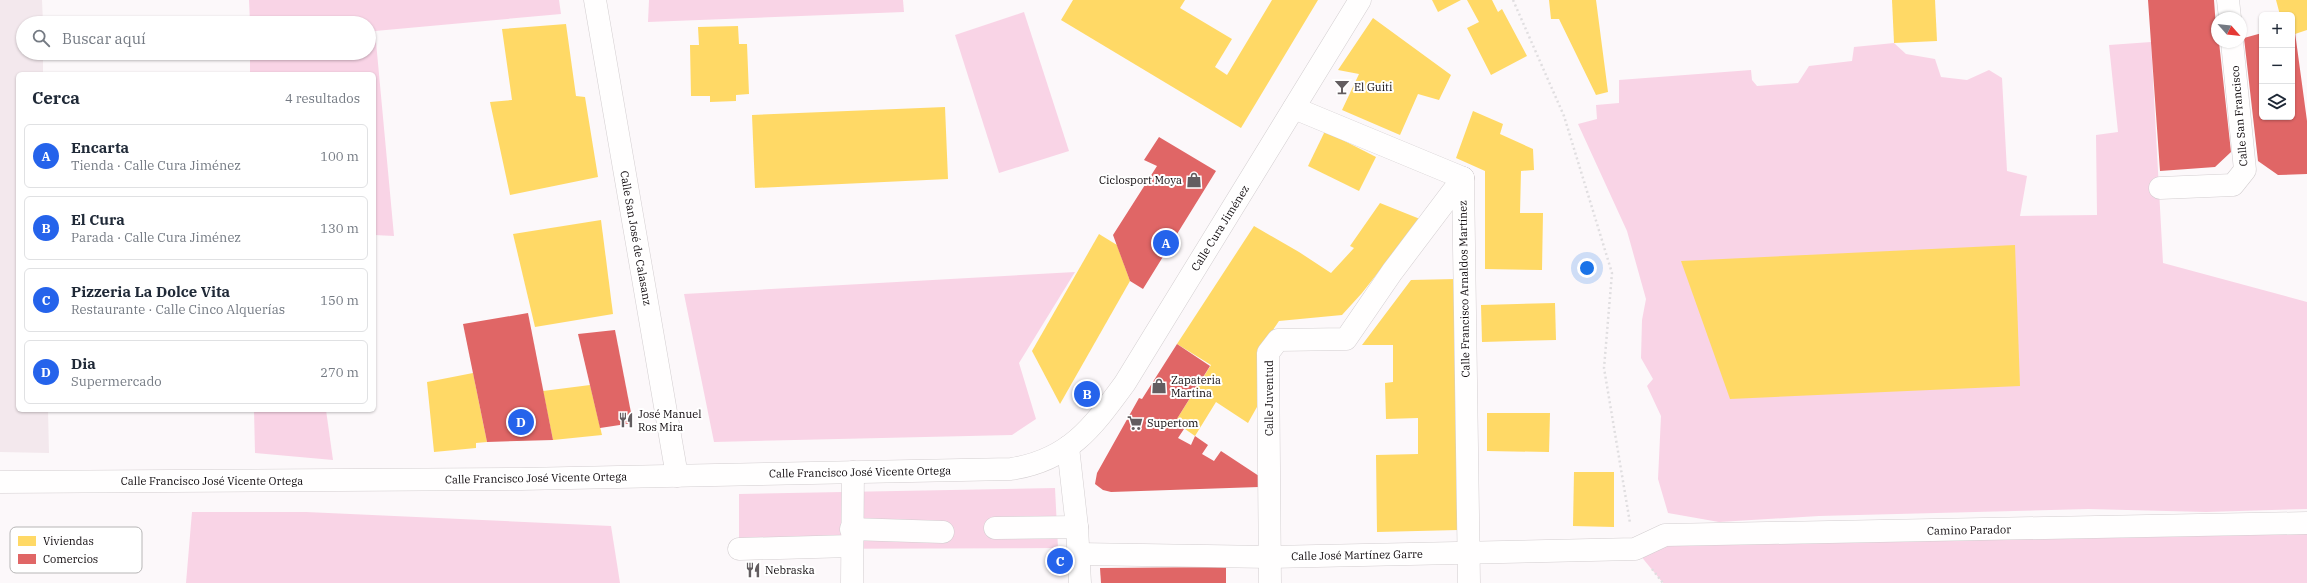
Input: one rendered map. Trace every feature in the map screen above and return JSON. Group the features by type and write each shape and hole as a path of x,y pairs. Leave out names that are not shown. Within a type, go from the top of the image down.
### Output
{"street":[{"name":"Calle San José de Calasanz","path":"595,0 677,476"},
{"name":"Calle Cura Jiménez","path":"1068,447 1102,414 1125,383 1360,0"},
{"path":"2228,0 2229,12"},
{"name":"Calle San Francisco","path":"2160,188 2232,185 2245,170 2233,48"},
{"path":"1294,108 1463,178"},
{"name":"Calle Francisco Arnaldos Martínez","path":"1463,178 1469,583"},
{"name":"Calle Juventud","path":"1270,583 1268,353 1278,340 1346,339 1392,272 1463,178"},
{"name":"Calle Francisco José Vicente Ortega","path":"0,482 677,476 1010,469 1030,466 1051,459 1068,447"},
{"path":"1068,447 1077,527 1080,583"},
{"path":"852,583 851,538 853,472"},
{"name":"Camino Parador","path":"1634,549 1665,535 2307,523"},
{"path":"995,528 1077,527"},
{"path":"739,550 851,538 943,532"},
{"name":"Calle José Martínez Garre","path":"1079,554 1270,557 1634,549"}],"path":[{"path":"1513,0 1564,116 1612,273 1604,368 1634,549"}],"shaded area":[{"path":"0,0 42,0 43,16 16,16 16,60 43,60 43,72 16,72 16,412 48,412 49,453 0,452"},
{"path":"249,0 559,0 561,14 376,31 376,16 250,16"},
{"path":"649,0 903,0 904,12 648,22"},
{"path":"1024,12 1069,151 999,173 955,35"},
{"path":"376,42 394,236 376,235 376,72 250,72 250,60 376,60"},
{"path":"2151,42 2163,263 2307,302 2307,509 2206,512 2088,509 1819,516 1719,522 1668,513 1658,479 1661,416 1647,386 1653,379 1641,358 1642,320 1646,299 1627,231 1578,124 1597,119 1596,105 1619,103 1619,80 1751,70 1752,80 1757,86 1798,83 1809,66 1852,61 1854,47 1894,43 1906,54 1935,59 1941,77 1967,80 1989,70 2002,78 2007,171 2027,176 2020,216 2097,215 2096,135 2118,132 2109,45"},
{"path":"1075,272 1019,363 1036,419 1012,435 714,442 684,294"},
{"path":"254,412 326,412 333,460 255,453"},
{"path":"1055,488 1058,548 739,549 739,494"},
{"path":"192,512 306,512 611,526 620,583 186,583"},
{"path":"2307,523 2307,583 1663,583 1635,549 1665,535"}],"building: Viviendas":[{"path":"1073,0 1185,0 1180,8 1232,39 1215,67 1227,75 1272,0 1318,0 1241,128 1061,20"},
{"path":"1432,0 1461,0 1438,12"},
{"path":"1467,0 1492,0 1498,12 1502,9 1527,56 1491,75 1467,28 1479,22"},
{"path":"1549,0 1596,0 1608,92 1596,95 1559,19 1551,19"},
{"path":"1892,0 1935,0 1937,41 1894,43"},
{"path":"2276,0 2307,0 2307,30 2295,34 2295,12 2279,12"},
{"path":"1373,18 1451,75 1439,100 1418,94 1400,135 1342,110 1359,74 1338,70"},
{"path":"566,24 576,96 585,97 598,177 510,195 490,102 512,100 502,29"},
{"path":"738,26 739,44 747,44 749,94 736,95 736,101 710,102 710,96 691,96 690,45 699,45 698,27"},
{"path":"945,107 948,179 755,188 752,115"},
{"path":"1473,111 1503,124 1500,134 1533,149 1534,170 1521,171 1520,213 1543,213 1542,270 1485,269 1485,171 1456,158"},
{"path":"1325,131 1376,157 1359,191 1308,166"},
{"path":"1380,203 1420,219 1362,293 1342,315 1279,321 1258,352 1262,398 1248,423 1216,402 1195,436 1175,422 1211,365 1177,344 1254,226 1299,252 1331,273 1354,248 1350,246"},
{"path":"601,220 613,314 535,327 513,234"},
{"path":"1099,234 1117,245 1130,281 1060,404 1032,351"},
{"path":"2015,245 2020,386 1730,399 1681,261"},
{"path":"1456,279 1458,530 1377,532 1376,455 1418,454 1418,418 1386,419 1385,383 1393,382 1393,345 1362,345 1411,280"},
{"path":"1555,303 1556,340 1482,342 1481,305"},
{"path":"473,373 487,442 476,443 476,448 434,452 427,382"},
{"path":"590,385 602,435 553,440 543,391"},
{"path":"1487,413 1550,413 1549,452 1487,451"},
{"path":"1574,472 1614,472 1614,527 1573,526"}],"building: Comercios":[{"path":"2148,0 2214,0 2215,12 2211,12 2211,48 2220,48 2231,152 2215,167 2160,171"},
{"path":"2295,32 2307,121 2307,174 2278,175 2258,161 2245,48 2247,48 2247,37 2259,34 2259,120 2295,120"},
{"path":"1159,137 1216,171 1143,289 1130,281 1113,235 1157,166 1144,160"},
{"path":"528,313 553,440 487,442 463,324"},
{"path":"615,330 633,423 600,428 578,334"},
{"path":"1177,344 1210,366 1175,422 1184,429 1178,438 1191,445 1195,436 1208,445 1202,454 1214,461 1221,451 1262,478 1259,487 1111,492 1103,490 1095,484 1097,473 1139,398 1142,399"},
{"path":"1226,567 1226,583 1101,583 1100,568"}],"place":[{"name":"El Guiti","path":"1342,87"},
{"name":"Ciclosport Moya","path":"1194,180"},
{"name":"Encarta","path":"1166,243"},
{"name":"Zapateria Martina","path":"1159,386"},
{"name":"El Cura","path":"1087,394"},
{"name":"José Manuel Ros Mira","path":"626,420"},
{"name":"Dia","path":"521,422"},
{"name":"Supertom","path":"1135,423"},
{"name":"Pizzeria La Dolce Vita","path":"1060,561"},
{"name":"Nebraska","path":"753,570"}]}
